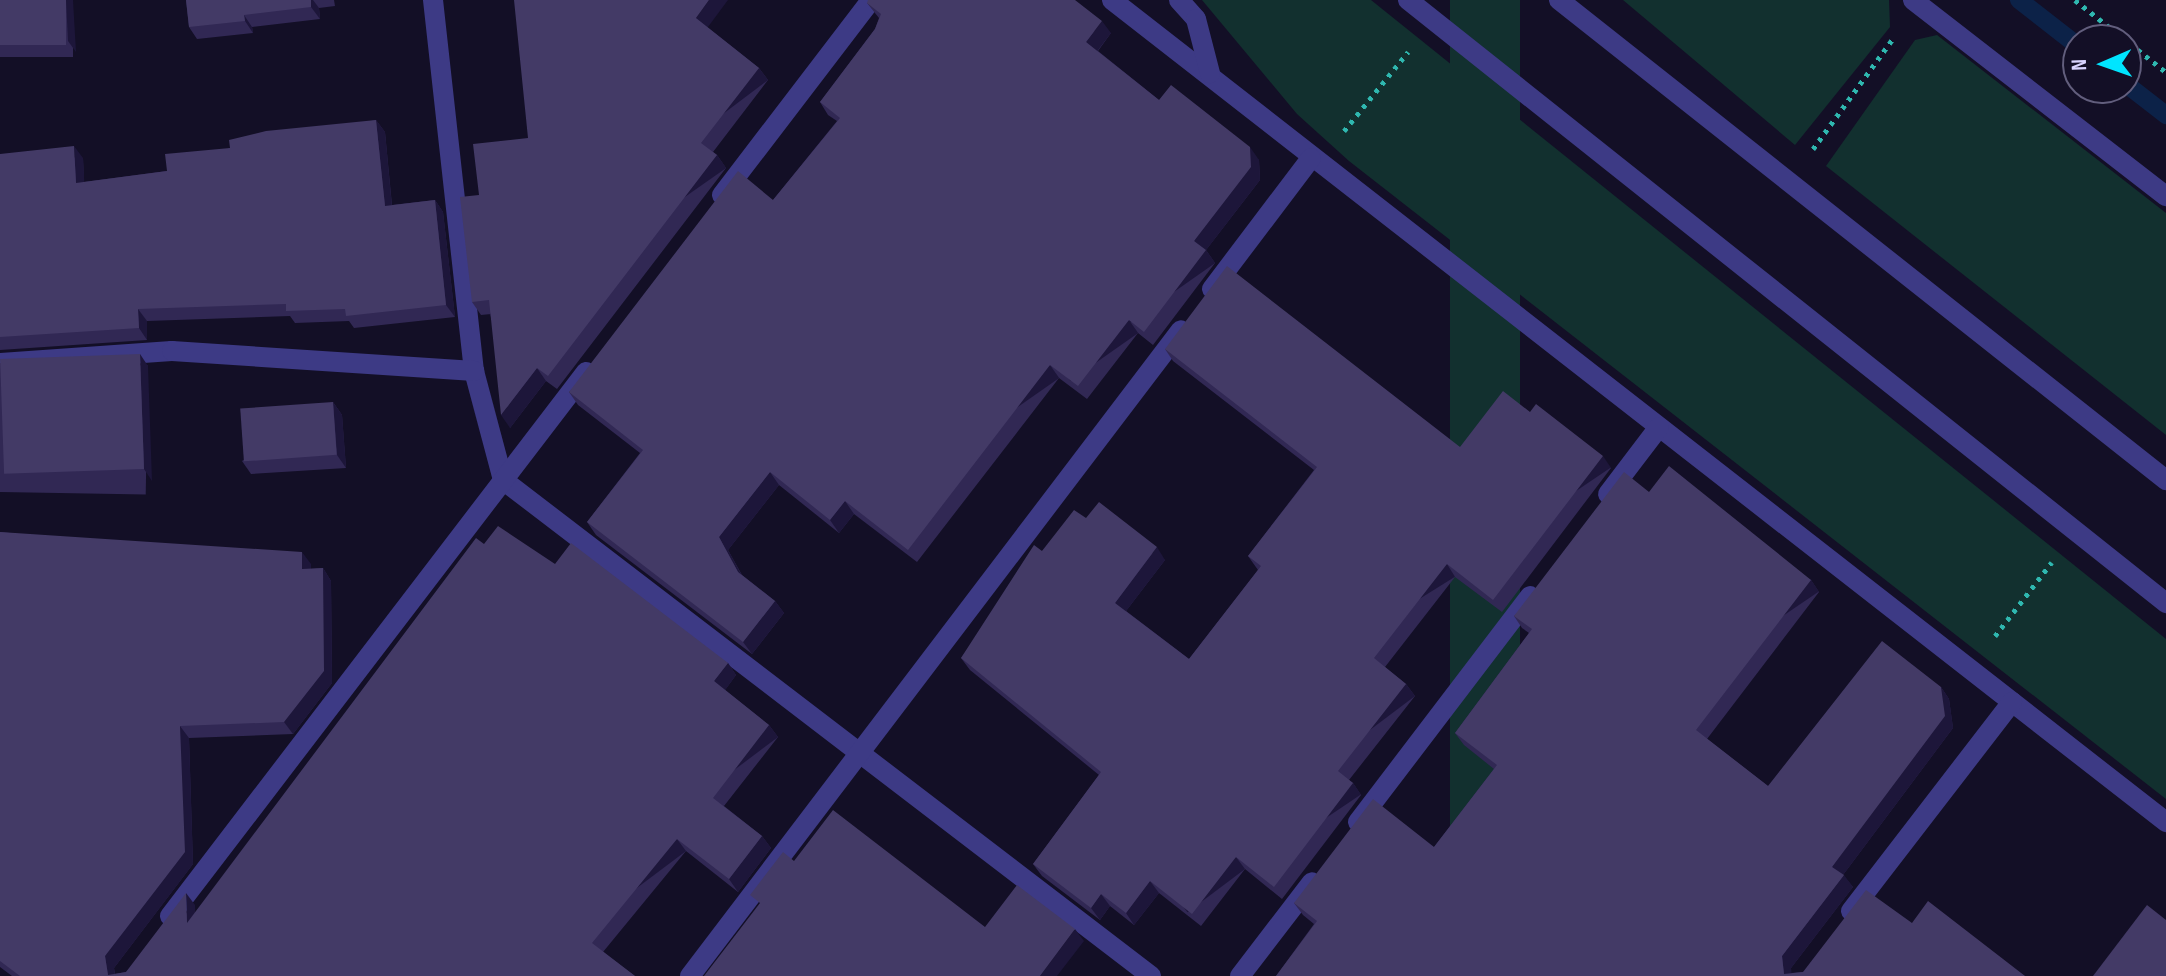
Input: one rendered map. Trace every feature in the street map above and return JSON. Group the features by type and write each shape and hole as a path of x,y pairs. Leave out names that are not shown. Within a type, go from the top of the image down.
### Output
{"street":[{"path":"433,0 474,371 503,480 1151,976"},
{"path":"707,215 871,0"},
{"path":"1112,0 1210,73 1314,160 2166,822"},
{"path":"1179,0 1196,19 1210,73"},
{"path":"1408,0 2166,603"},
{"path":"1559,0 2166,480"},
{"path":"1915,2 2166,196"},
{"path":"690,976 1314,160"},
{"path":"0,363 172,351 474,371"},
{"path":"153,938 600,354"},
{"path":"1592,515 1659,427"},
{"path":"1344,839 1544,577"},
{"path":"1838,928 2012,702"},
{"path":"1240,976 1325,864"}],"path":[{"path":"2075,0 2166,72"},
{"path":"1789,182 1915,2"},
{"path":"1314,160 1433,21"}],"green space":[{"path":"1202,0 1371,0 2166,639 2166,799 1349,161 1297,114"},
{"path":"1450,0 1520,0 1520,913 1450,913"},
{"path":"1623,0 1889,0 1890,27 1795,145"},
{"path":"1937,35 2166,213 2166,435 1826,166 1915,40"}],"building":[{"path":"0,0 66,0 66,45 0,45"},
{"path":"186,0 311,0 311,7 244,15 245,21 189,27"},
{"path":"514,0 709,0 696,18 759,68 701,143 717,155 548,376 537,368 501,415 489,300 472,302 460,197 479,195 473,144 528,138"},
{"path":"868,0 1075,0 1102,21 1086,42 1159,100 1171,85 1250,147 1251,167 1194,241 1206,250 1144,332 1129,320 1078,386 1050,365 908,550 845,501 830,520 770,472 719,537 738,572 775,601 743,642 587,522 643,450 569,392 738,171 773,200 840,118 820,102 875,29 881,14 867,3"},
{"path":"376,120 385,206 435,200 446,305 346,316 345,309 286,311 286,304 138,309 139,328 0,337 0,154 74,146 76,183 167,171 165,154 230,148 229,140 266,131"},
{"path":"1227,266 1460,447 1503,391 1530,412 1536,404 1603,456 1493,600 1447,564 1374,658 1406,684 1338,771 1353,783 1274,887 1236,857 1192,914 1150,881 1126,913 1101,894 1091,908 1033,864 1101,772 961,658 1034,545 1042,551 1074,510 1086,518 1099,502 1157,547 1115,603 1189,659 1261,566 1248,556 1317,467 1165,349"},
{"path":"140,354 144,469 4,474 0,359"},
{"path":"333,402 337,455 244,461 240,408"},
{"path":"1669,466 1811,580 1696,730 1768,786 1882,641 1941,687 1945,716 1832,867 1844,875 1782,956 1784,974 1803,972 1866,890 1912,923 1928,901 2025,976 1276,976 1317,921 1294,903 1373,799 1434,847 1497,765 1455,733 1532,629 1514,616 1624,472 1649,492"},
{"path":"498,526 555,564 571,543 728,663 714,681 769,725 713,798 762,836 729,879 677,839 592,943 635,976 20,976 0,961 0,532 302,552 302,569 323,568 324,671 284,722 180,726 185,852 105,956 108,975 126,972 186,893 187,923 476,538 484,544"},
{"path":"833,810 985,927 1017,885 1075,929 1040,976 704,976 760,903 750,895 783,852 794,861"},
{"path":"2147,905 2166,920 2166,976 2093,976"}],"waterway":[{"path":"2019,0 2062,34"},
{"path":"2142,96 2166,115"}]}
